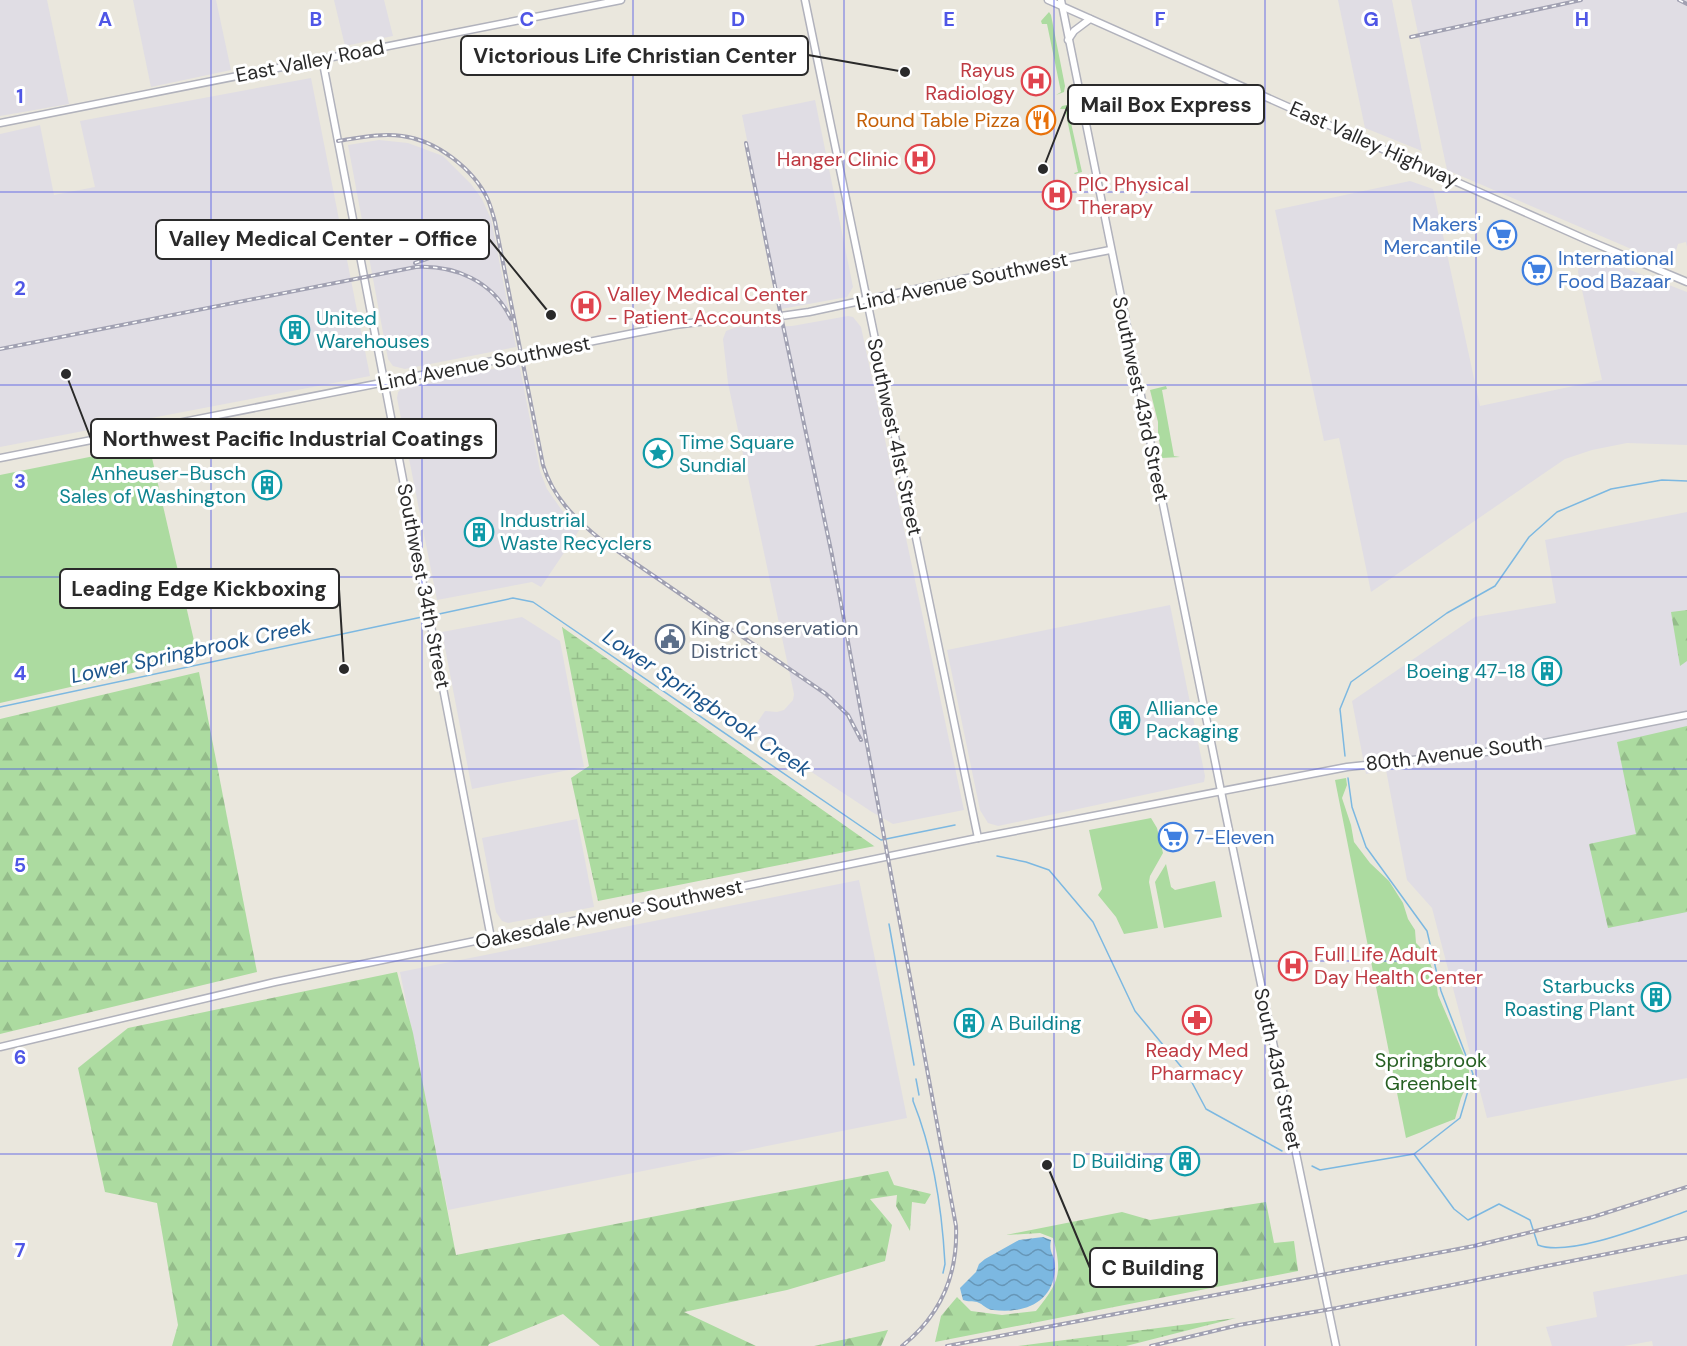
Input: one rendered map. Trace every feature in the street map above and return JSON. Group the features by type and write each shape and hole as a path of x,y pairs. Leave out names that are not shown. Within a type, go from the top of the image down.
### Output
{"main road":[{"name":"East Valley Road","path":"0,123 621,0"},
{"name":"Southwest 41st Street","path":"805,0 978,838"},
{"path":"1048,0 1060,2"},
{"name":"East Valley Highway","path":"1060,2 1090,19 1587,240 1687,282"},
{"name":"Southwest 43rd Street","path":"1060,2 1221,792"},
{"path":"1068,40 1074,31 1090,19"},
{"name":"Southwest 34th Street","path":"322,58 491,938"},
{"name":"Lind Avenue Southwest","path":"0,458 675,325 793,315 1110,250"},
{"name":"80th Avenue South","path":"1221,792 1347,767 1513,749 1687,716"},
{"name":"Oakesdale Avenue Southwest","path":"0,1047 275,981 978,838 1221,792"},
{"name":"South 43rd Street","path":"1221,792 1336,1346"}],"shaded area":[{"path":"0,0 47,0 69,104 0,116"},
{"path":"133,0 216,0 231,70 151,87"},
{"path":"334,0 384,0 393,36 345,46"},
{"path":"1338,0 1392,0 1422,151 1365,128"},
{"path":"1411,0 1687,0 1687,247 1686,242 1678,244 1674,258 1664,263 1447,170"},
{"path":"311,78 370,376 0,447 0,134 40,125 54,195 95,187 80,121"},
{"path":"815,100 853,287 847,297 781,309 742,115"},
{"path":"379,140 408,143 443,156 471,184 482,199 491,219 516,347 405,369 393,366 388,359 348,145"},
{"path":"1410,181 1433,189 1480,406 1602,380 1578,272 1581,251 1687,292 1687,445 1627,443 1592,450 1565,459 1371,592 1339,438 1324,441 1275,210"},
{"path":"853,317 861,327 964,810 893,824 751,732 765,711 784,710 793,700 794,694 728,383 723,339 726,331 737,327 792,326"},
{"path":"519,363 540,471 547,489 561,509 580,529 541,587 532,582 437,600 397,398 398,392 401,389"},
{"path":"1687,512 1687,1078 1487,1118 1432,908 1407,880 1386,770 1366,774 1352,701 1475,617 1556,603 1545,540"},
{"name":"Alliance Packaging","path":"1170,605 1205,776 1204,782 998,826 988,823 980,810 947,650"},
{"path":"522,617 560,641 584,767 472,789 442,632"},
{"path":"577,819 594,907 508,923 502,921 496,912 482,838"},
{"path":"859,880 907,1118 448,1210 400,972"},
{"path":"1687,1274 1687,1346 1653,1346 1652,1341 1624,1346 1552,1346 1546,1327 1597,1317 1593,1292"}],"green space":[{"path":"1049,12 1065,86 1064,92 1056,95 1061,92 1047,24 1042,24 1041,21"},
{"path":"1067,105 1082,172 1075,174 1078,172 1065,109 1060,109"},
{"path":"1166,386 1167,389 1162,390 1174,456 1180,457 1162,458 1158,422 1150,390"},
{"path":"149,445 198,658 0,703 0,475"},
{"path":"1687,610 1687,661 1680,666 1671,612"},
{"path":"562,627 875,846 598,901 571,778 589,766"},
{"path":"199,672 257,972 0,1034 0,719"},
{"path":"1687,726 1687,912 1608,928 1589,844 1636,834 1617,742"},
{"name":"Springbrook Greenbelt","path":"1346,778 1347,785 1342,798 1354,842 1370,863 1389,881 1403,903 1408,919 1415,930 1416,943 1427,954 1436,980 1438,995 1469,1067 1469,1080 1455,1119 1406,1138 1335,780"},
{"path":"1151,818 1157,828 1163,853 1149,882 1158,928 1124,934 1116,917 1098,895 1102,889 1089,830"},
{"path":"1166,864 1171,887 1175,890 1215,881 1222,917 1164,928 1155,882"},
{"path":"397,972 413,1033 456,1255 888,1171 894,1185 931,1194 925,1204 912,1202 910,1231 896,1206 897,1195 870,1199 892,1225 885,1261 787,1290 684,1312 756,1346 600,1346 563,1314 488,1346 172,1346 178,1325 157,1203 105,1192 78,1068 128,1028"},
{"path":"1266,1202 1274,1243 1294,1241 1298,1271 935,1342 941,1316 957,1297 971,1311 1002,1315 1036,1311 1050,1292 1058,1269 1053,1238 1040,1233 1006,1235 1122,1212 1150,1220"},
{"path":"1236,1318 1126,1346 1018,1346"},
{"path":"888,1330 881,1346 814,1346"}],"water":[{"path":"1043,1237 1051,1240 1050,1248 1055,1266 1054,1278 1044,1297 1027,1307 1005,1311 991,1310 977,1302 963,1300 960,1288 985,1259 1019,1240"}],"waterway":[{"name":"Lower Springbrook Creek","path":"1345,756 1340,709 1351,682 1447,613 1495,586 1529,537 1557,512 1611,489 1662,480 1687,481"},
{"name":"Lower Springbrook Creek","path":"439,614 513,598 533,602 881,840 955,825"},
{"name":"Lower Springbrook Creek","path":"0,707 422,617"},
{"name":"Lower Springbrook Creek","path":"1312,1166 1320,1170 1414,1154 1460,1118 1473,1074 1441,991 1427,931 1366,847 1352,807 1348,778"},
{"name":"Lower Springbrook Creek","path":"997,856 1049,870 1093,922 1135,1011 1188,1075 1206,1109 1282,1151"},
{"path":"889,924 914,1065"},
{"path":"916,1079 919,1095"},
{"path":"913,1098 936,1181 944,1243 943,1273"},
{"path":"1414,1154 1454,1209 1468,1220 1499,1204 1530,1220 1538,1245 1552,1248 1570,1247 1612,1237 1687,1211"}],"railway":[{"path":"1411,37 1581,0"},
{"path":"1679,0 1687,4"},
{"path":"338,141 386,135 415,139 440,150 464,167 473,177 488,200 495,222 543,465 552,487 573,515 600,539 826,694 848,715 861,740"},
{"path":"746,143 832,555 956,1226 954,1261 944,1293 927,1321 902,1346"},
{"path":"415,263 466,245"},
{"path":"0,349 416,267 445,269 471,278 494,295 511,319"},
{"path":"947,1346 1474,1246 1593,1217 1687,1187"},
{"path":"1151,1346 1239,1325 1337,1308 1687,1238"}],"place":[{"name":"Victorious Life Christian Center","path":"905,72"},
{"name":"Rayus Radiology","path":"1036,81"},
{"name":"Round Table Pizza","path":"1041,120"},
{"name":"Hanger Clinic","path":"920,159"},
{"name":"Mail Box Express","path":"1043,169"},
{"name":"PIC Physical Therapy","path":"1057,195"},
{"name":"Makers' Mercantile","path":"1502,235"},
{"name":"International Food Bazaar","path":"1537,270"},
{"name":"Valley Medical Center - Patient Accounts","path":"586,306"},
{"name":"Valley Medical Center - Office","path":"551,315"},
{"name":"United Warehouses","path":"295,330"},
{"name":"Northwest Pacific Industrial Coatings","path":"66,374"},
{"name":"Time Square Sundial","path":"658,453"},
{"name":"Anheuser-Busch Sales of Washington","path":"267,485"},
{"name":"Industrial Waste Recyclers","path":"479,532"},
{"name":"King Conservation District","path":"670,639"},
{"name":"Leading Edge Kickboxing","path":"344,669"},
{"name":"Boeing 47-18","path":"1547,671"},
{"name":"Alliance Packaging","path":"1125,720"},
{"name":"7-Eleven","path":"1173,837"},
{"name":"Full Life Adult Day Health Center","path":"1293,966"},
{"name":"Starbucks Roasting Plant","path":"1656,997"},
{"name":"Ready Med Pharmacy","path":"1197,1020"},
{"name":"A Building","path":"969,1023"},
{"name":"D Building","path":"1185,1161"},
{"name":"C Building","path":"1047,1165"}]}
